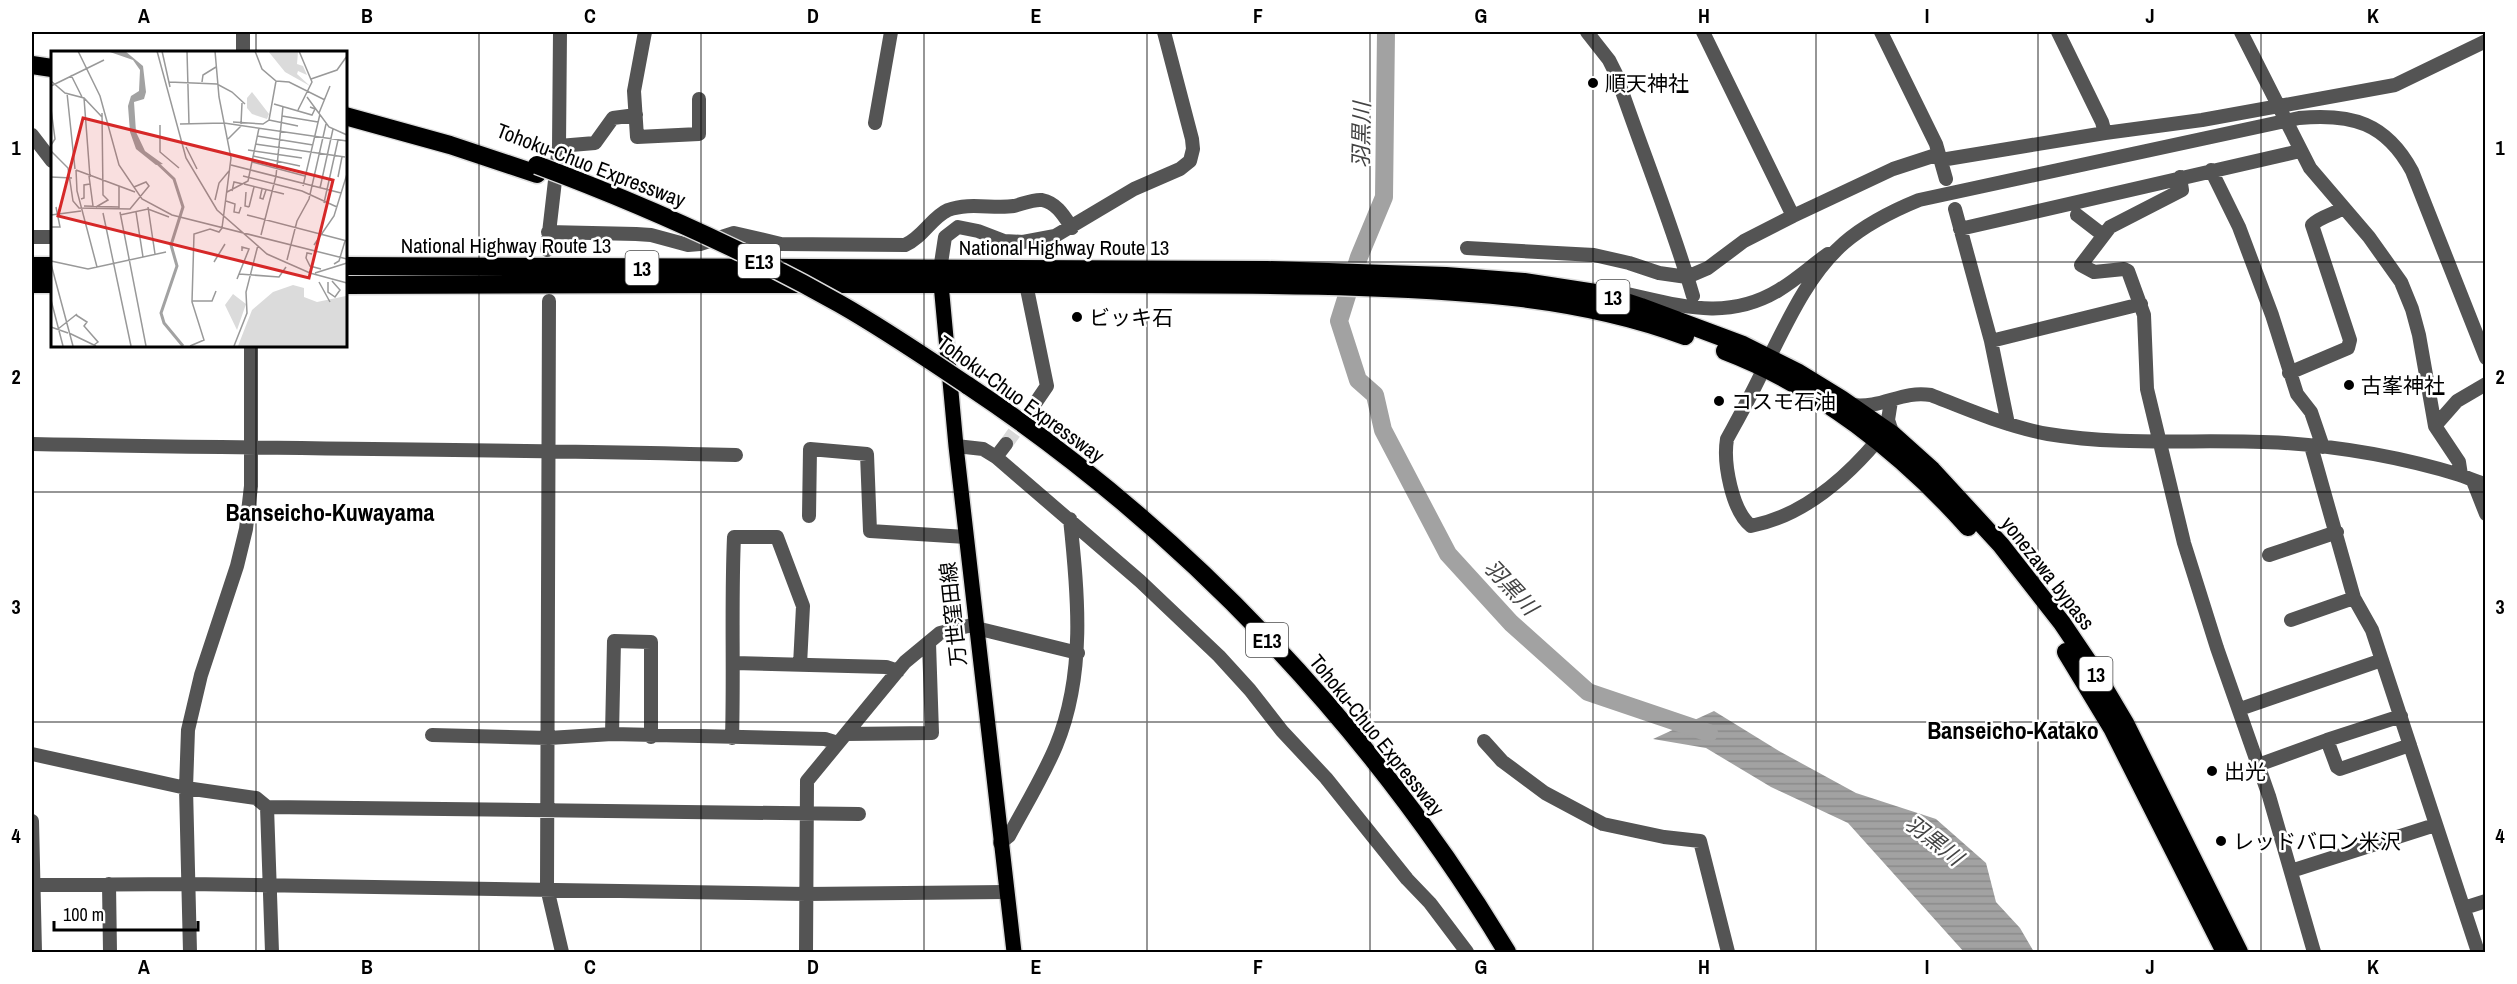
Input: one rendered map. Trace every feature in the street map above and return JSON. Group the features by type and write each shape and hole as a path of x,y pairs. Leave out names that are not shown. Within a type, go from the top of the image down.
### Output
{"highway":[{"path":"32,54 51,57"},
{"path":"32,65 51,69"},
{"path":"32,70 51,69"},
{"name":"Tohoku-Chuo Expressway","path":"346,108 449,136 537,169"},
{"name":"Tohoku-Chuo Expressway","path":"346,116 537,169 607,191 745,253 841,305 964,389 1032,429 1136,512 1190,562 1310,685 1389,781 1442,852 1507,952"},
{"path":"32,266 51,266"},
{"name":"National Highway Route 13","path":"346,266 940,278 1026,284 1267,277"},
{"name":"National Highway Route 13","path":"346,285 940,278 1267,277 1583,290 1641,307 1767,363"},
{"name":"National Highway Route 13","path":"1446,283 1602,312 1665,329 1738,356 1767,363"},
{"path":"32,284 51,284"},
{"name":"yonezawa bypass","path":"1767,363 1851,405 1962,520 2026,594 2081,674 2112,728 2225,952"},
{"name":"yonezawa bypass","path":"1767,363 1791,382 1885,438 1932,470 2001,545 2062,623 2125,723 2240,952"},
{"name":"Tohoku-Chuo Expressway","path":"964,389 1129,522 1242,628 1299,690 1378,787 1434,861 1494,952"}],"main road":[{"name":"万世窪田線","path":"940,278 956,446 1005,892 1014,952"}],"street":[{"path":"243,32 243,51"},
{"path":"547,250 559,146 560,32"},
{"path":"645,32 634,91 637,137 699,135 699,99"},
{"path":"874,123 891,32"},
{"path":"940,278 945,237 958,227 978,231 1004,241 1023,242 1056,236 1119,197 1180,169 1190,161 1193,149 1192,139 1164,32"},
{"path":"1587,32 1609,60 1616,74 1655,188 1674,234 1693,296"},
{"path":"1703,32 1792,216"},
{"path":"1881,32 1940,157 1946,178"},
{"path":"2058,32 2105,133"},
{"path":"2241,32 2300,151 2319,181 2369,237 2408,297 2419,334 2435,426 2473,480 2486,514"},
{"path":"1467,249 1594,255 1629,262 1659,273 1687,277 1708,268 1744,241 1893,169 1940,157 2202,120 2396,85 2486,41"},
{"path":"559,146 595,143 613,118 636,116"},
{"path":"1583,290 1611,291 1702,310 1730,309 1779,291 1878,220 1919,200 2285,120 2320,116 2353,119 2383,134 2397,147 2412,171 2486,358"},
{"path":"32,135 51,160"},
{"path":"1960,229 2300,151"},
{"path":"2211,170 2239,227 2272,315 2297,394 2311,412 2317,446 2354,598 2372,630 2478,952"},
{"path":"2180,177 2182,190 2110,227 2081,265 2094,272 2124,269 2128,271 2141,304 2146,326 2147,389 2187,554 2258,765 2314,952"},
{"path":"2136,187 2143,210"},
{"path":"548,232 636,234 688,245 700,244 734,233 781,244 905,245 917,240 947,211 974,206 1015,206 1041,200 1052,204 1062,212 1072,228"},
{"path":"2289,372 2348,348 2350,340 2312,225 2319,218 2343,208"},
{"path":"1955,209 1990,341 2008,424"},
{"path":"2077,215 2103,235"},
{"path":"32,237 51,237"},
{"path":"1842,245 1810,285 1727,440 1725,450 1732,492 1744,520 1751,526 1767,523 1822,495 1885,438 1891,401"},
{"path":"1026,284 1047,386 1032,408"},
{"path":"549,301 547,888 562,952"},
{"path":"1990,341 2141,304"},
{"path":"190,952 186,789 188,730 194,699 237,566 246,529 250,486 251,346"},
{"path":"2435,426 2457,401 2486,384"},
{"path":"1851,405 1873,406 1907,395 1931,395 2008,424 2066,436 2317,446 2390,459 2473,480"},
{"path":"32,444 550,450 736,455"},
{"path":"996,457 1006,444"},
{"path":"956,446 983,449 996,457 1070,519 1219,656 1250,690 1282,731 1326,778 1407,879 1430,903 1467,952"},
{"path":"809,516 810,449 867,454 870,531 966,537"},
{"path":"1000,843 1009,836 1057,745 1072,693 1078,653 1070,519"},
{"path":"2269,555 2337,532"},
{"path":"732,738 734,663 731,604 734,537 777,537 802,606 800,665"},
{"path":"2290,620 2354,598"},
{"path":"806,952 807,781 898,671 922,646 940,633 976,626 1078,653"},
{"path":"612,734 614,641 651,642 651,737"},
{"path":"432,735 549,738 612,734 651,737 825,740 932,733 929,643"},
{"path":"2240,709 2382,660"},
{"path":"734,663 886,667 898,671"},
{"path":"2258,765 2401,716"},
{"path":"2327,740 2337,767 2340,769 2410,745"},
{"path":"1484,741 1502,761 1545,793 1603,824 1664,837 1700,841 1728,952"},
{"path":"32,754 186,789 256,798 267,807 859,814"},
{"path":"267,807 272,952"},
{"path":"32,821 35,952"},
{"path":"2291,871 2435,825"},
{"path":"109,884 110,952"},
{"path":"32,885 188,884 547,888 806,894 1005,892"},
{"path":"2464,908 2486,901"}],"water":[{"path":"1714,711 1779,751 1856,793 1936,819 1986,863 1996,902 2020,928 2034,952 1964,952 1848,823 1771,787 1706,748 1653,739"}],"waterway":[{"name":"羽黒川","path":"1386,32 1384,197 1359,257 1339,321 1358,380 1375,395 1383,430 1448,554 1511,623 1588,692 1709,733"}],"tunnel":[{"path":"1006,444 1032,408"}],"place":[{"name":"順天神社","path":"1593,83"},
{"name":"ビッキ石","path":"1077,317"},
{"name":"古峯神社","path":"2349,385"},
{"name":"コスモ石油","path":"1719,401"},
{"name":"出光","path":"2212,771"},
{"name":"レッドバロン米沢","path":"2221,841"}],"district":[{"name":"Banseicho-Kuwayama","path":"330,512"},
{"name":"Banseicho-Katako","path":"2013,730"}]}
